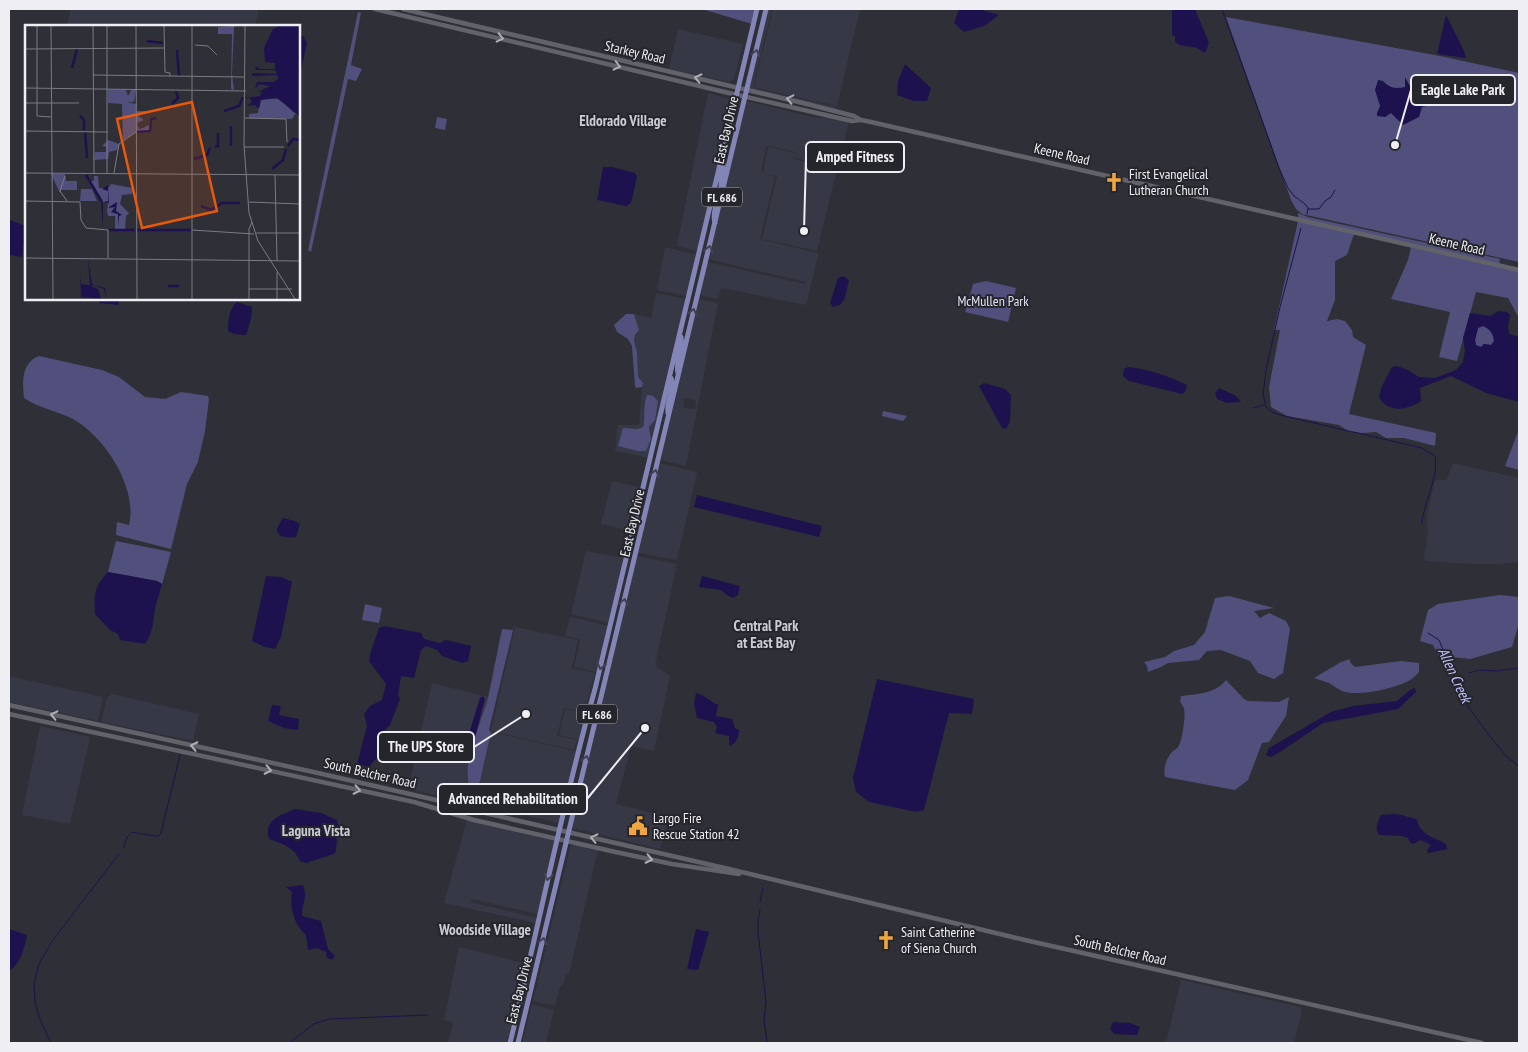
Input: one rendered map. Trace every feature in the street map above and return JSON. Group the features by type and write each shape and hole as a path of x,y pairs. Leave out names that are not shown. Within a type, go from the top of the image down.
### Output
{"main road":[{"name":"Starkey Road","path":"375,9 745,97"},
{"name":"Starkey Road","path":"402,9 851,115 861,120"},
{"name":"East Bay Drive","path":"510,1043 559,830 615,608 757,9"},
{"name":"East Bay Drive","path":"518,1043 765,9"},
{"name":"Keene Road","path":"745,97 852,121 861,120 1519,270"},
{"path":"722,194 720,186 724,168 723,152"},
{"path":"714,190 717,198 713,216 715,223"},
{"path":"678,375 677,366 682,344 680,334"},
{"path":"669,416 667,407 672,386 670,376"},
{"path":"615,608 619,623"},
{"name":"South Belcher Road","path":"9,706 318,773 1162,971 1482,1043"},
{"name":"South Belcher Road","path":"9,714 408,801 474,820 566,841 672,864 753,876"}],"shaded area":[{"path":"71,9 259,9 255,25 67,25"},
{"path":"768,9 772,9 753,85 757,89 837,107 836,110 749,88"},
{"path":"773,9 860,9 837,106 757,88 754,85"},
{"path":"959,9 978,9 999,15 984,26 964,32 954,23"},
{"path":"1172,9 1195,9 1209,43 1205,53 1197,48 1180,45 1175,42 1175,36 1172,35"},
{"path":"1446,15 1464,51 1466,58 1437,54"},
{"path":"678,29 743,44 734,79 729,82 669,69"},
{"path":"300,35 303,36 307,43 300,74"},
{"path":"905,64 931,88 927,101 914,101 897,95 898,81"},
{"path":"1405,77 1411,88 1423,89 1428,95 1426,106 1422,107 1419,117 1403,125 1391,113 1385,117 1377,116 1380,106 1375,90 1378,80 1392,87 1405,87"},
{"path":"708,93 733,100 698,251 677,246"},
{"path":"746,101 817,118 849,121 838,169 796,158 796,152 766,147 761,172 775,177 760,239 819,252 806,305 721,288 718,299 699,295 707,262 805,284 806,282 708,259"},
{"path":"768,147 796,153 795,159 837,169 817,251 762,239 777,176 763,173"},
{"path":"603,167 612,167 635,173 637,177 631,203 626,206 597,200"},
{"path":"9,220 25,226 25,234 22,257 9,255"},
{"path":"665,247 697,255 687,296 657,290"},
{"path":"843,276 849,280 845,298 840,305 833,307 830,303 838,278"},
{"path":"656,293 687,299 649,458 615,451 618,425 639,425 642,387 638,377 637,352 634,341 637,322 634,314 651,318","holes":["647,396 655,420 649,427 651,439 628,427 642,428 645,420 643,405"]},
{"path":"699,299 718,303 686,466 660,460","holes":["684,399 696,401 695,409 683,408"]},
{"path":"100,300 119,300 118,305 99,303"},
{"path":"237,302 252,307 251,319 246,335 234,334 228,331 231,312"},
{"path":"1498,311 1507,312 1510,315 1509,334 1519,337 1519,402 1486,393 1451,376 1420,388 1421,401 1410,407 1393,408 1388,406 1379,397 1382,386 1392,367 1397,366 1408,370 1419,377 1435,378 1456,370 1463,362 1465,350 1463,338 1470,313 1491,316","holes":["1485,327 1491,332 1494,341 1491,345 1484,344 1481,347 1476,345 1475,340 1478,328"]},
{"path":"1128,367 1151,371 1173,379 1187,385 1186,391 1182,394 1129,381 1123,376 1124,369"},
{"path":"984,383 1005,389 1011,395 1010,422 1006,429 1002,428 979,386"},
{"path":"1219,388 1236,396 1241,402 1227,403 1217,399 1215,393"},
{"path":"659,463 697,472 677,560 638,553"},
{"path":"1453,464 1519,478 1519,562 1472,564 1427,561 1424,559 1428,532 1427,515 1435,480 1446,480"},
{"path":"612,481 642,488 632,531 601,524"},
{"path":"697,495 822,526 819,537 694,507"},
{"path":"283,518 300,524 296,537 279,535 277,530"},
{"path":"586,551 625,558 609,623 571,614"},
{"path":"637,556 677,564 655,665 670,676 654,751 631,746 616,804 669,817 660,849 572,828"},
{"path":"108,572 157,581 162,584 156,604 152,630 145,644 120,640 118,634 110,630 95,614 97,587"},
{"path":"266,576 281,577 292,582 281,637 275,649 252,641"},
{"path":"702,576 740,586 738,595 733,598 721,590 699,587"},
{"path":"570,617 609,626 559,823 408,789 432,683 488,697 482,719 479,723 480,698 465,755 466,757 470,756 467,776 469,784 472,786 480,781 491,732 575,751 577,739 559,735 565,709 586,713 597,673 574,667 580,641 578,639 517,626 565,636","holes":["437,734 454,737 458,740 457,749 455,750 435,745 434,740"]},
{"path":"384,626 421,633 424,639 440,643 446,640 471,646 468,661 462,663 442,656 437,650 426,646 421,650 414,678 401,676 398,695 400,699 390,725 382,733 389,742 385,761 376,759 369,767 357,764 367,726 364,714 370,706 382,700 386,684 369,661 379,628"},
{"path":"515,627 578,640 572,668 595,673 584,712 564,708 557,736 577,740 574,750 491,731"},
{"path":"9,676 103,697 98,721 9,702"},
{"path":"877,679 974,699 972,714 949,713 924,810 916,812 869,802 856,792 853,778"},
{"path":"1415,688 1416,692 1398,709 1323,723 1271,757 1266,755 1269,748 1331,712 1353,706 1397,701"},
{"path":"696,693 718,705 716,716 732,719 735,728 739,730 738,738 734,744 729,746 729,736 715,733 717,727 714,722 697,718 694,704"},
{"path":"112,694 199,714 193,741 101,722 107,698"},
{"path":"483,696 485,699 470,756 465,757 471,728 480,698"},
{"path":"272,705 281,706 279,715 299,719 298,730 284,728 268,721"},
{"path":"40,726 90,737 70,824 22,815"},
{"path":"295,809 321,813 337,820 336,851 334,854 306,863 300,861 295,852 288,847 269,839 269,827 274,819"},
{"path":"1394,814 1417,819 1424,832 1446,844 1447,849 1428,853 1427,850 1431,845 1421,840 1413,844 1408,838 1402,836 1379,835 1377,827 1381,815"},
{"path":"467,820 555,840 538,914 471,899 470,902 537,918 536,923 444,903"},
{"path":"571,844 598,850 569,974 566,974 564,983 560,987 555,1006 533,1001"},
{"path":"303,885 305,897 302,916 321,921 328,949 335,956 332,960 327,958 326,952 317,948 308,950 306,935 296,921 292,910 292,892 286,887"},
{"path":"9,929 27,935 19,960 9,971"},
{"path":"696,929 709,932 698,970 687,969"},
{"path":"459,947 527,964 507,1043 448,1043 453,1023 444,1020"},
{"path":"1181,980 1301,1007 1302,1011 1294,1043 1166,1043"},
{"path":"532,1004 554,1010 546,1043 522,1043"},
{"path":"1113,1022 1130,1023 1140,1027 1137,1035 1114,1034 1110,1029"}],"green space":[{"path":"702,9 755,9 752,24"},
{"path":"358,12 361,13 351,65 362,69 356,81 348,79 311,252 308,250"},
{"path":"1226,17 1440,56 1519,73 1519,262 1302,214 1296,209 1291,200"},
{"path":"437,117 447,119 445,130 435,128"},
{"path":"1298,213 1308,217 1500,259 1499,264 1298,218"},
{"path":"1298,221 1354,234 1347,255 1335,261 1335,300 1327,321 1337,319 1345,321 1352,330 1353,337 1366,345 1349,414 1436,433 1435,446 1404,438 1386,438 1376,432 1348,431 1339,425 1287,416 1271,407 1269,387 1280,330 1274,330"},
{"path":"1411,247 1519,271 1519,318 1508,298 1476,292 1457,361 1439,357 1450,312 1391,299 1408,260"},
{"name":"McMullen Park","path":"986,281 1016,288 1008,322 965,312 973,284"},
{"path":"626,314 634,314 639,330 635,335 634,341 637,352 638,377 643,383 642,387 636,388 635,386 632,346 628,339 617,332 614,325"},
{"path":"1483,326 1491,332 1494,341 1491,345 1484,344 1481,347 1476,345 1475,340 1478,328"},
{"path":"39,356 102,370 119,377 145,397 165,399 181,392 208,396 205,431 198,462 187,484 171,549 116,535 117,522 129,525 129,495 124,480 107,451 97,438 73,419 24,398 24,373 29,363"},
{"path":"647,395 653,396 658,401 655,420 649,427 651,439 646,451 618,446 623,428 638,429 643,427"},
{"path":"883,411 907,416 903,421 882,416"},
{"path":"1519,429 1519,470 1505,466"},
{"path":"116,541 171,552 162,584 157,581 108,572"},
{"path":"1500,595 1519,597 1519,623 1512,647 1470,659 1452,657 1457,673 1446,672 1433,645 1420,641 1428,610 1438,604"},
{"path":"1229,596 1274,608 1254,611 1260,618 1269,613 1286,621 1290,629 1283,673 1274,679 1258,673 1250,661 1221,650 1207,651 1199,660 1168,663 1148,672 1144,662 1165,657 1174,651 1194,645 1205,632 1215,598"},
{"path":"365,604 382,608 379,623 362,620"},
{"path":"502,629 513,630 489,730 491,732 480,781 477,786 469,784 468,764 488,698"},
{"path":"1350,659 1350,662 1355,667 1401,661 1419,663 1419,672 1411,679 1396,686 1361,693 1339,690 1329,683 1314,678 1341,662"},
{"path":"1226,680 1248,701 1279,702 1289,697 1286,716 1269,742 1262,743 1248,780 1235,790 1165,777 1164,771 1167,761 1172,752 1178,747 1182,735 1184,712 1180,702 1181,696 1211,691 1222,685"}],"waterway":[{"path":"1222,9 1279,168 1288,188 1308,208 1307,214"},
{"path":"1308,209 1319,209 1335,190"},
{"path":"1301,228 1266,370 1263,394 1266,407 1280,415 1422,448 1435,456 1435,472 1422,523"},
{"path":"1253,408 1264,405"},
{"name":"Allen Creek","path":"1428,633 1439,640 1467,705 1507,757 1519,766"},
{"path":"1469,673 1479,670 1497,671 1518,668"},
{"path":"123,848 127,837 132,832 154,836 159,836 161,833 180,755"},
{"path":"51,1043 39,1017 35,1001 34,983 39,964 52,941 119,854"},
{"path":"760,902 763,888"},
{"path":"760,910 758,932 766,1002 764,1019 767,1043"},
{"path":"289,1043 314,1024 329,1019 428,1015"}],"place":[{"name":"Eagle Lake Park","path":"1395,145"},
{"name":"First Evangelical Lutheran Church","path":"1114,182"},
{"name":"Amped Fitness","path":"804,231"},
{"name":"The UPS Store","path":"526,714"},
{"name":"Advanced Rehabilitation","path":"645,728"},
{"name":"Largo Fire Rescue Station 42","path":"638,826"},
{"name":"Saint Catherine of Siena Church","path":"886,940"}],"district":[{"name":"Eldorado Village","path":"623,120"},
{"name":"Central Park at East Bay","path":"766,634"},
{"name":"Laguna Vista","path":"316,830"},
{"name":"Woodside Village","path":"485,929"}]}
